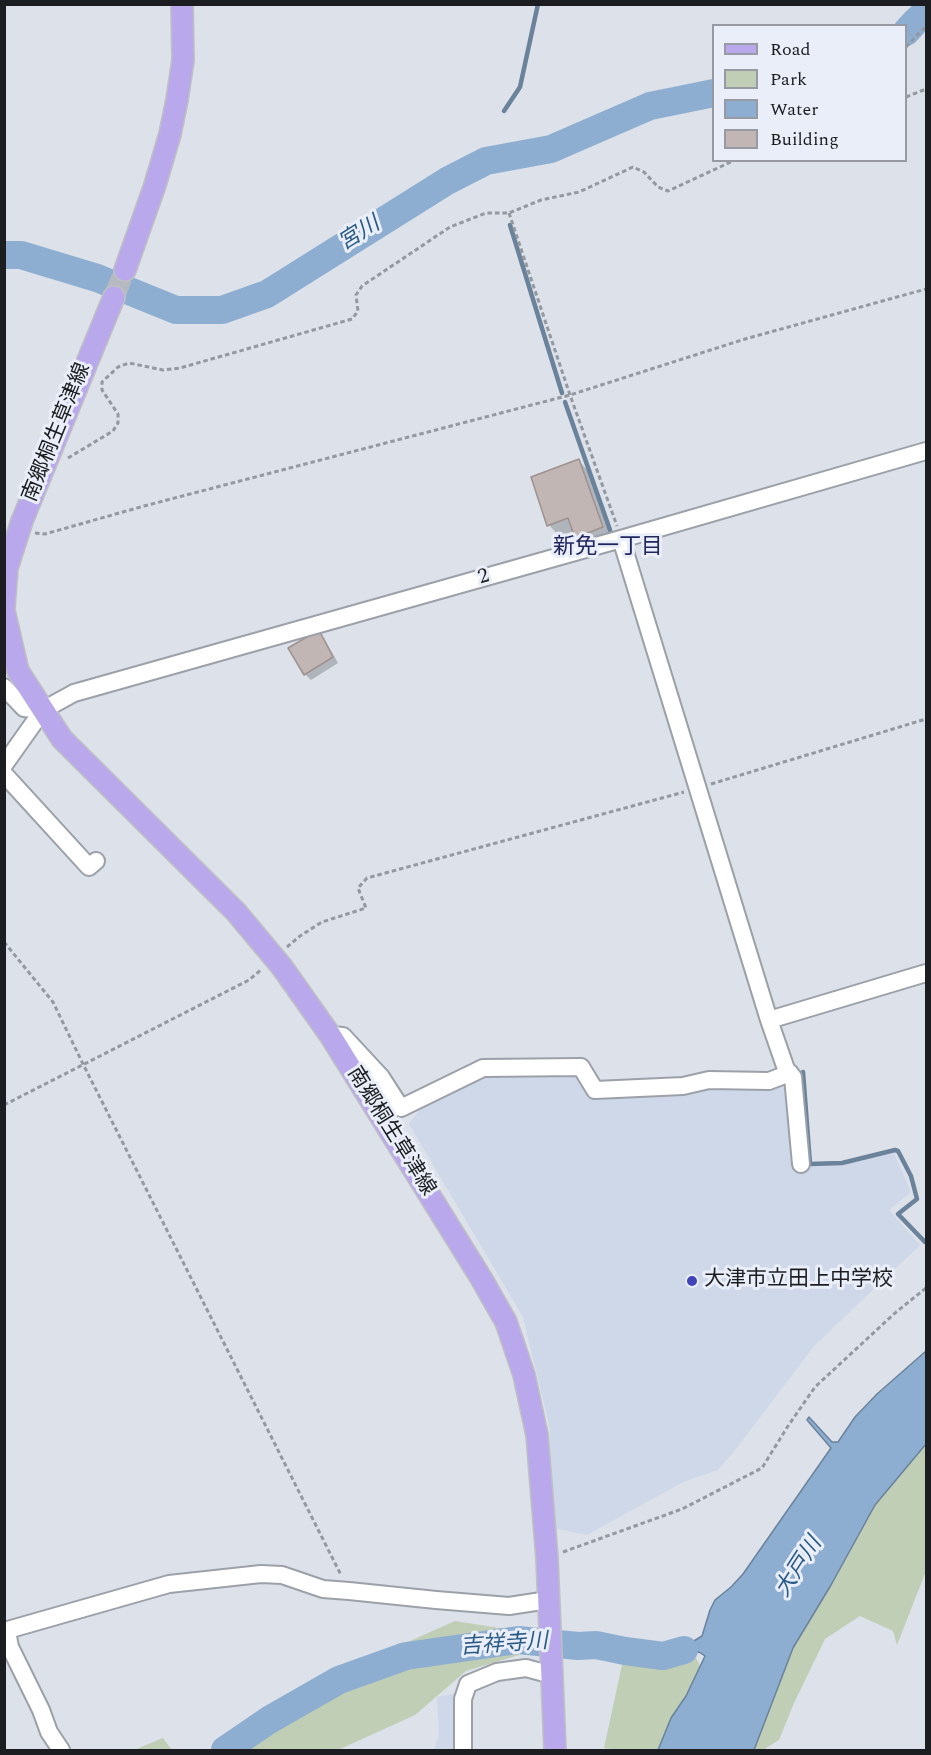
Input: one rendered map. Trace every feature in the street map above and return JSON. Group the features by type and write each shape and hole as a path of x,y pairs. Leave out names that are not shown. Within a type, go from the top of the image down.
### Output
{"main road":[{"path":"125,270 164,160 175,112 183,60 182,4"},
{"name":"南郷桐生草津線","path":"114,297 48,457 7,568 4,609 18,671 62,739 236,912 275,958 330,1035 506,1322 524,1375 537,1434 547,1558 555,1750"}],"street":[{"name":"2","path":"43,710 74,693 927,451"},
{"path":"621,539 769,1020 786,1068 793,1077 801,1164"},
{"path":"4,687 24,708 43,710 4,765"},
{"path":"4,774 89,867 96,861"},
{"path":"769,1020 927,973"},
{"path":"330,1035 343,1036 381,1077 401,1108 483,1068 581,1067 595,1090 683,1086 709,1080 769,1081 790,1073"},
{"path":"61,1750 49,1732 41,1710 10,1647 6,1631 169,1584 261,1574 282,1575 323,1589 436,1600 509,1606 548,1600"},
{"path":"463,1750 463,1699 468,1684 496,1672 526,1668 552,1672"}],"path":[{"path":"907,45 927,26"},
{"path":"907,97 926,88"},
{"path":"48,457 67,458 113,431 118,423 118,414 102,390 102,382 118,367 129,363 163,370 180,368 352,319 358,311 356,295 362,286 450,227 486,213 509,213 541,200 579,192 633,167 644,172 658,187 668,191 731,162"},
{"path":"509,213 621,539"},
{"path":"19,532 45,534 570,395 745,339 927,289"},
{"path":"4,1105 249,980 300,936 322,922 366,908 358,888 367,878 698,788 927,719"},
{"path":"4,942 53,1002 349,1590"},
{"path":"547,1558 682,1509 762,1468 815,1387 895,1313 927,1288"}],"shaded area":[{"name":"大津市立田上中学校","path":"578,1072 593,1098 786,1082 793,1167 842,1164 894,1153 911,1192 889,1210 920,1245 814,1346 718,1470 683,1482 587,1535 554,1528 549,1424 523,1317 409,1124 423,1105 484,1077"},
{"path":"467,1691 467,1750 434,1750 439,1735 437,1697"}],"green space":[{"path":"926,1439 926,1571 897,1645 893,1631 860,1616 825,1639 779,1740 763,1750 749,1750 789,1648 871,1502"},
{"path":"455,1621 512,1630 519,1655 466,1671 415,1715 338,1750 238,1750 336,1674"},
{"path":"649,1649 696,1658 705,1676 669,1750 604,1748 623,1660"},
{"path":"163,1738 172,1750 134,1750"}],"water":[{"name":"大戸川","path":"926,1351 926,1444 875,1505 793,1648 754,1750 658,1750 671,1718 686,1696 705,1656 699,1652 661,1658 642,1654 668,1651 679,1644 689,1644 702,1636 715,1600 743,1574 831,1448 807,1420 809,1417 832,1442 838,1442 855,1417 877,1394"}],"building":[{"path":"579,459 603,527 575,538 568,518 547,526 531,477"},
{"path":"319,630 333,657 304,675 288,648"}],"waterway":[{"path":"504,111 520,87 538,4"},
{"name":"宮川","path":"907,31 926,12"},
{"name":"宮川","path":"4,255 21,255 97,278 176,310 222,310 267,294 447,181 486,161 551,149 650,106 712,93"},
{"path":"510,225 562,393"},
{"path":"565,402 610,530"},
{"path":"803,1072 810,1164 842,1163 898,1151 911,1176 917,1199 898,1214 926,1242"},
{"name":"吉祥寺川","path":"225,1750 269,1720 339,1680 406,1656 518,1640 578,1646 596,1645 663,1656 684,1650"}],"tunnel":[{"path":"114,297 125,270"}],"place":[{"name":"大津市立田上中学校","path":"692,1281"}],"district":[{"name":"新免一丁目","path":"608,549"}]}
